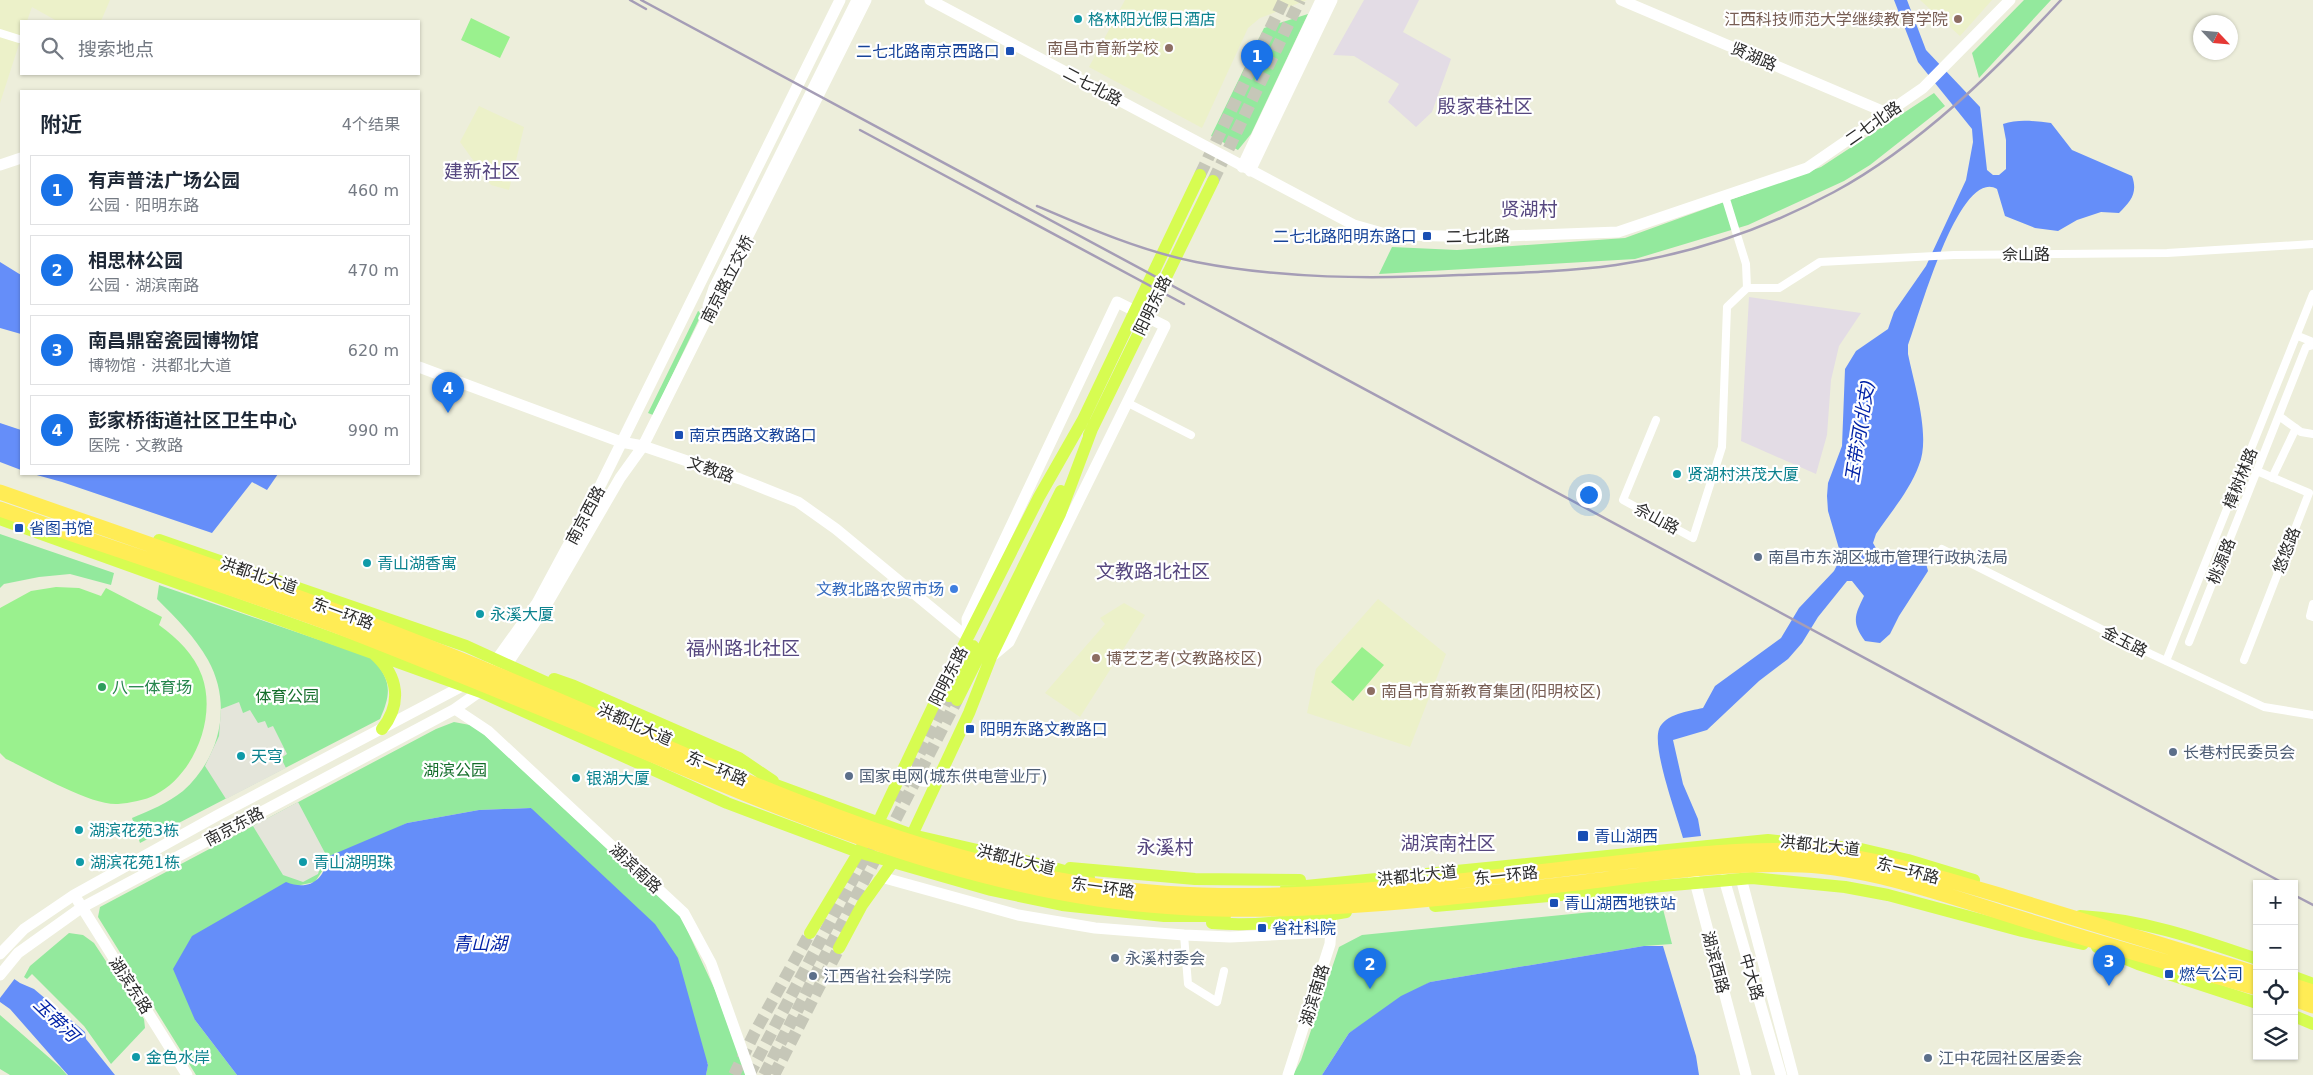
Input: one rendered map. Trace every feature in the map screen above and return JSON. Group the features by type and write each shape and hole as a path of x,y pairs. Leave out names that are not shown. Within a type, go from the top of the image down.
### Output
{"highway":[{"name":"东一环路","path":"0,492 385,628 794,800 942,852 1021,873 1141,892 1207,895 1272,894 1366,890 1652,859 1762,851 1813,852 1865,859 1934,876 2253,973"},
{"name":"东一环路","path":"0,509 335,626 553,713 772,806 938,864 1017,884 1082,896 1187,909 1273,909 1400,902 1750,865 1810,865 1863,873 1933,892 2067,934 2253,987"},
{"path":"2298,987 2313,992"},
{"path":"2298,1000 2313,1006"}],"main road":[{"name":"南京路立交桥","path":"680,326 840,0"},
{"name":"南京路立交桥","path":"680,326 706,286 848,0"},
{"name":"南京路立交桥","path":"699,333 714,288 857,0"},
{"name":"南京路立交桥","path":"699,333 722,292 866,0"},
{"name":"二七北路","path":"930,0 1354,225 1382,233 1403,236 1481,237 1618,232 1807,168 1923,88 2010,0"},
{"path":"1246,169 1321,0"},
{"path":"1246,169 1332,0"},
{"name":"贤湖路","path":"1621,0 1888,112"},
{"name":"贤湖路","path":"1630,0 1888,112"},
{"path":"1,167 20,158"},
{"name":"阳明东路","path":"1200,175 953,698 1092,429 1213,182"},
{"path":"968,638 968,619 1117,302 1165,326 1009,642 991,657"},
{"name":"南京西路","path":"464,686 502,662 537,603 601,484 680,326"},
{"name":"南京西路","path":"481,692 544,609 620,478 643,446 699,333"},
{"name":"文教路","path":"420,367 621,442 643,446 740,479 798,502 836,529 968,638"},
{"name":"阳明东路","path":"810,933 858,852 880,822 937,698 1038,497 1084,418"},
{"name":"阳明东路","path":"839,948 862,905 912,835 969,713 991,657 1060,514 1092,429"},
{"name":"洪都北大道","path":"0,486 466,646 752,776 912,835 1047,866 1085,878 1150,887 1262,890 1768,840 1861,849 1908,860 2253,965"},
{"path":"0,514 101,559 372,656 392,677 397,699 389,720 382,729"},
{"name":"洪都北大道","path":"0,518 372,656 396,661 481,692 727,803 858,852 1023,898 1116,912 1164,916 1250,916 1438,906 1741,878 1845,887 1888,895 2022,931 2106,949 2253,992"},
{"path":"385,628 574,686 739,758 784,788"},
{"name":"南京东路","path":"0,954 24,930 74,895 218,815 464,686"},
{"name":"南京东路","path":"3,972 18,953 81,908 455,709 481,692"},
{"name":"湖滨南路","path":"455,709 488,731 684,913 711,964 751,1075"},
{"name":"湖滨西路","path":"1688,848 1695,882 1746,1075"},
{"path":"1047,866 1195,879 1313,880 1448,869 1540,871"},
{"path":"928,873 949,885 1025,904 1078,914 1232,925 1291,922 1400,902"},
{"path":"881,877 1018,915 1095,928 1184,936 1230,937 1330,932"},
{"name":"中大路","path":"1741,878 1793,1075"},
{"name":"中大路","path":"1724,879 1780,1075"},
{"name":"湖滨东路","path":"74,895 187,1075"},
{"name":"湖滨南路","path":"1288,1075 1330,944 1332,912"},
{"path":"2065,915 2120,919 2180,933 2253,957"},
{"path":"2067,934 2138,964 2253,1002"},
{"path":"2298,972 2313,978"},
{"path":"2298,978 2313,984"},
{"path":"2298,1006 2313,1012"},
{"path":"2298,1018 2313,1024"}],"street":[{"path":"0,33 19,39"},
{"path":"1725,196 1746,264 1747,288"},
{"name":"佘山路","path":"1656,420 1624,500 1693,538 1722,447 1727,307 1747,288 1779,288 1820,262 1954,255 2167,253 2313,244"},
{"name":"樟树林路","path":"2166,661 2298,336 2313,294"},
{"path":"2298,336 2313,343"},
{"name":"桃源路","path":"2189,642 2306,347 2313,343"},
{"path":"1128,403 1191,435"},
{"path":"2279,416 2301,432 2313,434"},
{"path":"2272,478 2296,428"},
{"name":"悠悠路","path":"2244,660 2311,493 2257,472"},
{"name":"金玉路","path":"1942,549 2166,661 2264,707 2313,715"},
{"path":"2313,604 2310,616 2313,617"},
{"path":"906,764 909,775 918,782 929,783 939,777"},
{"path":"1184,936 1188,984 1217,1002 1224,971"}],"shaded area":[{"path":"0,0 110,0 101,20 55,20 32,7 27,20 20,20 20,41 0,103"},
{"name":"南昌市育新学校","path":"1125,0 1307,0 1260,18 1248,28 1202,128 1089,67"},
{"path":"1364,0 1419,0 1403,32 1451,59 1432,112 1416,127 1388,102 1399,84 1354,56 1333,55"},
{"name":"江西科技师范大学继续教育学院","path":"1920,0 1992,0 1960,36"},
{"path":"479,106 524,127 509,190 491,185 460,142"},
{"path":"1749,297 1861,313 1839,346 1831,380 1827,435 1816,474 1741,441"},
{"name":"南昌市育新教育集团(阳明校区)","path":"1378,599 1446,654 1410,747 1307,713 1316,669"},
{"name":"博艺艺考(文教路校区)","path":"1124,603 1145,615 1080,717 1045,693 1105,624 1100,618"},
{"path":"239,702 243,713 250,710 258,723 265,721 268,728 273,726 287,754 281,758 286,768 226,799 205,766 219,736 221,709"},
{"path":"298,802 325,853 318,874 303,882 283,875 253,826"}],"green space":[{"path":"2024,0 2051,0 1979,78 1972,53"},
{"path":"1308,14 1251,134 1238,150 1211,136 1264,28"},
{"path":"471,18 510,37 500,58 461,40"},
{"path":"1934,93 1945,106 1870,165 1844,181 1748,225 1635,259 1379,274 1392,247 1457,250 1625,238 1821,167"},
{"path":"698,311 702,313 653,415 648,413"},
{"path":"0,534 114,573 111,585 70,574 39,577 4,584 0,588"},
{"name":"体育公园","path":"159,585 372,658 383,673 388,687 388,694 380,719 140,843 132,818 152,810 171,799 183,791 196,778 214,747 221,713 216,677 208,660 191,636 157,599"},
{"name":"八一体育场","path":"56,587 79,588 101,596 106,588 162,617 159,625 185,648 199,668 206,692 206,709 204,727 199,744 181,774 169,786 151,797 118,804 93,799 46,779 6,759 0,753 0,608 31,591"},
{"path":"1362,647 1384,665 1353,701 1331,682"},
{"name":"湖滨公园","path":"454,722 475,726 681,917 716,992 746,1075 706,1075 708,1064 531,808 479,810 407,823 326,865 315,882 296,886 195,1020 237,1075 196,1075 98,917 100,907 436,729"},
{"path":"1662,905 1672,944 1644,946 1430,982 1349,1033 1322,1075 1293,1075 1301,1060 1339,947 1362,935"},
{"path":"69,933 83,935 94,943 144,1019 145,1028 111,1064 84,1026 32,974 27,979 24,977 30,966"},
{"path":"0,1015 67,1075 10,1075 0,1069"}],"water":[{"name":"玉带河(北支)","path":"1894,0 1907,0 1926,50 1980,107 1987,170 1993,175 1999,175 2006,169 2006,140 2003,124 2020,121 2051,123 2072,150 2132,176 2134,192 2130,201 2119,213 2101,212 2077,220 2058,231 2035,228 2005,216 1997,189 1983,188 1968,200 1942,249 1908,345 1908,354 1922,425 1923,440 1919,465 1911,483 1876,534 1873,543 1884,562 1905,558 1925,559 1928,571 1899,616 1890,634 1880,643 1865,641 1858,629 1856,619 1858,608 1864,596 1852,581 1847,581 1818,617 1802,643 1788,659 1759,681 1707,730 1673,740 1683,784 1698,819 1701,836 1683,838 1662,766 1658,739 1659,729 1666,720 1672,717 1703,708 1715,686 1781,638 1799,608 1834,571 1839,561 1840,552 1828,511 1827,496 1828,483 1842,446 1845,369 1856,351 1888,329 1894,312 1926,266 1966,180 1973,142 1972,129 1918,62"},
{"path":"0,262 20,274 20,334 0,328"},
{"path":"0,423 20,430 20,470 0,462"},
{"path":"37,475 277,475 267,490 252,482 212,533"},
{"name":"青山湖","path":"531,808 655,924 678,958 708,1065 706,1075 237,1075 195,1020 173,969 192,936 286,882 301,885 314,882 323,872 327,857 407,823 479,810"},
{"path":"1644,946 1663,946 1696,1056 1699,1075 1322,1075 1349,1033 1401,996 1430,982"},
{"name":"玉带河","path":"0,969 20,983 34,989 85,1032 86,1039 115,1075 68,1075 10,1009 0,1002"}],"pier":[{"path":"0,967 16,977 0,998"}],"tunnel":[{"path":"1200,175 1284,0"},
{"path":"1213,181 1300,0"},
{"path":"895,801 949,696"},
{"path":"764,1075 957,700"},
{"path":"749,1075 871,845"},
{"path":"734,1075 755,1032 810,933"},
{"path":"774,1075 839,948"}],"railway":[{"path":"630,0 646,9"},
{"path":"641,0 2278,880"},
{"path":"1037,206 1155,252 1229,268 1294,275 1360,277 1519,273 1597,267 1644,260 1701,247 1756,228 1809,205 1865,173 1896,152 1955,105 2010,53 2061,0"},
{"path":"860,130 1184,304"},
{"path":"2298,897 2313,905"}],"place":[{"name":"格林阳光假日酒店","path":"1078,19"},
{"name":"江西科技师范大学继续教育学院","path":"1958,19"},
{"name":"南昌市育新学校","path":"1169,48"},
{"name":"二七北路南京西路口","path":"1010,51"},
{"name":"有声普法广场公园","path":"1257,81"},
{"name":"二七北路阳明东路口","path":"1427,236"},
{"name":"彭家桥街道社区卫生中心","path":"448,413"},
{"name":"南京西路文教路口","path":"679,435"},
{"name":"贤湖村洪茂大厦","path":"1677,474"},
{"name":"省图书馆","path":"19,528"},
{"name":"南昌市东湖区城市管理行政执法局","path":"1758,557"},
{"name":"青山湖香寓","path":"367,563"},
{"name":"文教北路农贸市场","path":"954,589"},
{"name":"永溪大厦","path":"480,614"},
{"name":"博艺艺考(文教路校区)","path":"1096,658"},
{"name":"八一体育场","path":"102,687"},
{"name":"南昌市育新教育集团(阳明校区)","path":"1371,691"},
{"name":"阳明东路文教路口","path":"970,729"},
{"name":"长巷村民委员会","path":"2173,752"},
{"name":"天穹","path":"241,756"},
{"name":"国家电网(城东供电营业厅)","path":"849,776"},
{"name":"银湖大厦","path":"576,778"},
{"name":"湖滨花苑3栋","path":"79,830"},
{"name":"青山湖西","path":"1583,836"},
{"name":"湖滨花苑1栋","path":"80,862"},
{"name":"青山湖明珠","path":"303,862"},
{"name":"青山湖西地铁站","path":"1554,903"},
{"name":"省社科院","path":"1262,928"},
{"name":"永溪村委会","path":"1115,958"},
{"name":"燃气公司","path":"2169,974"},
{"name":"江西省社会科学院","path":"813,976"},
{"name":"南昌鼎窑瓷园博物馆","path":"2109,986"},
{"name":"相思林公园","path":"1370,989"},
{"name":"金色水岸","path":"136,1057"},
{"name":"江中花园社区居委会","path":"1928,1058"}],"district":[{"name":"殷家巷社区","path":"1485,106"},
{"name":"建新社区","path":"482,171"},
{"name":"贤湖村","path":"1529,209"},
{"name":"文教路北社区","path":"1153,571"},
{"name":"福州路北社区","path":"743,648"},
{"name":"湖滨南社区","path":"1448,843"},
{"name":"永溪村","path":"1165,847"}]}
